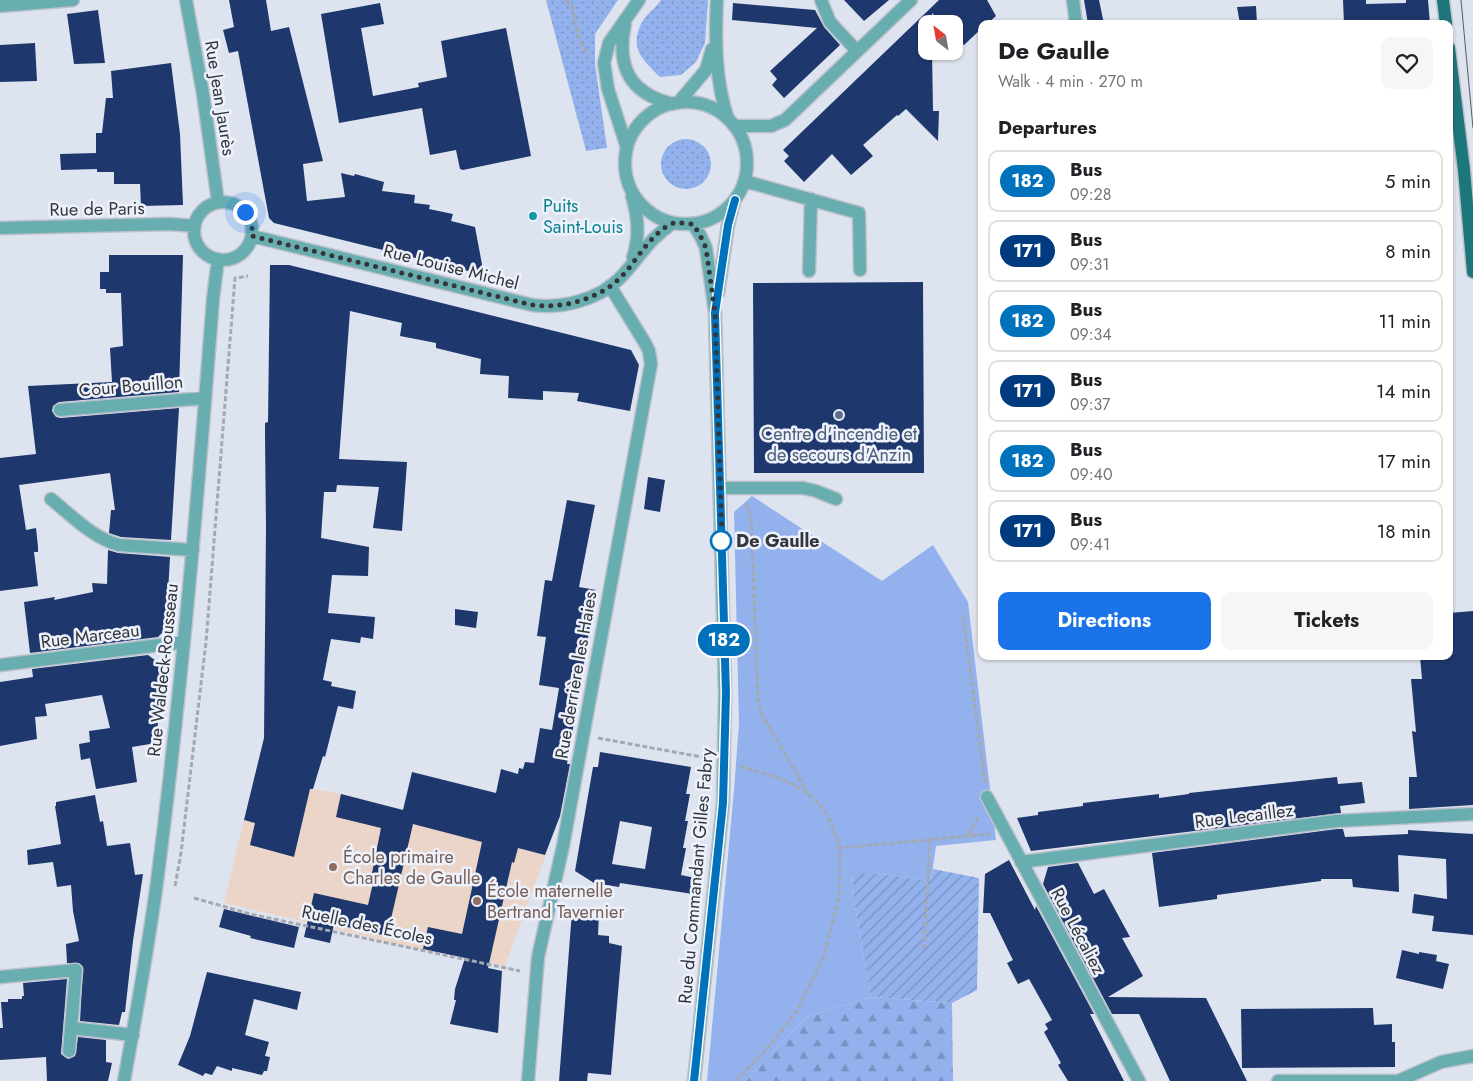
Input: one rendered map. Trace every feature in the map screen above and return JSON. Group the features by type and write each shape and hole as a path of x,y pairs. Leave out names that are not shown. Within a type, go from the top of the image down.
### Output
{"main road":[{"path":"1443,0 1446,20"},
{"path":"1453,81 1464,170 1473,272"}],"street":[{"path":"0,6 73,0"},
{"name":"Rue Jean Jaurès","path":"186,0 203,94 218,202"},
{"path":"627,148 608,89 604,68 605,55 609,43 639,0"},
{"path":"627,18 622,37 623,59 632,83 651,98 676,103 689,102 705,105 720,112 731,123 742,140 747,166 744,181 735,200 714,218 693,224 673,223 657,217 648,211 636,198 630,188 626,172 627,148 633,133 644,120 657,110 676,103 706,70 715,34 717,0"},
{"path":"821,0 830,22 857,51"},
{"path":"731,123 771,126 785,120 911,0"},
{"path":"1073,0 1076,20"},
{"path":"715,34 720,91 731,123"},
{"path":"744,181 859,213 860,270"},
{"name":"Rue Louise Michel","path":"630,188 638,226 636,247 631,264"},
{"name":"Rue du Commandant Gilles Fabry","path":"715,313 728,225 735,200"},
{"path":"809,270 811,200"},
{"path":"218,202 233,203 245,212 252,225 252,236 247,247 238,256 226,260 206,255 200,249 195,238 197,219 204,209 218,202"},
{"name":"Rue Louise Michel","path":"252,236 542,306 563,306 574,303 610,286 618,280 648,243 673,223"},
{"name":"Rue de Paris","path":"0,228 169,224 195,226"},
{"name":"Rue du Commandant Gilles Fabry","path":"693,224 706,248 715,313 726,693 720,842 694,1081"},
{"name":"Rue Waldeck-Rousseau","path":"124,1081 133,1035 162,843 193,550 209,346 218,259"},
{"name":"Rue derrière les Haies","path":"528,1081 537,974 544,928 563,846 651,364 649,351 645,343 610,286"},
{"name":"Cour Bouillon","path":"60,410 205,398"},
{"path":"720,488 804,488 836,499"},
{"path":"52,499 95,534 119,545 193,550"},
{"name":"Rue Marceau","path":"0,665 184,642"},
{"name":"Rue Lécaliez","path":"986,797 1139,1081"},
{"name":"Rue Lecaillez","path":"1021,862 1336,822 1473,814"},
{"path":"0,977 76,970 69,1051"},
{"path":"71,1028 133,1035"},
{"path":"1278,1081 1398,1081 1450,1059 1473,1056"}],"path":[{"path":"566,0 572,6 579,40 595,64 604,68"},
{"path":"734,1081 764,1052 797,1011 823,958 839,898 840,848 826,813 810,796 762,715 758,700 751,516 740,488"},
{"path":"963,615 986,797 970,835"},
{"path":"582,736 724,761 789,782 810,796"},
{"path":"840,848 1005,833"},
{"path":"924,949 930,839"},
{"name":"Ruelle des Écoles","path":"194,898 270,918 537,974"}],"shaded area":[{"name":"École primaire Charles de Gaulle","path":"255,775 341,794 549,846 505,966 415,948 224,903"}],"green space":[{"path":"546,0 618,0 595,34 595,64 607,148 586,151"},
{"path":"661,0 708,0 705,43 696,62 681,75 660,77 644,60 638,48 638,33 641,24"},
{"path":"686,139 696,141 704,146 709,154 711,164 709,174 704,182 696,187 686,189 676,187 668,182 663,174 661,164 663,154 668,146 676,141"},
{"path":"752,496 882,581 933,545 968,602 996,840 936,846 931,881 874,873 852,873 854,901 871,997 806,1017 746,1081 707,1081 739,723 734,512"},
{"path":"933,869 979,878 977,990 952,1003 871,997 854,901 852,873 874,873 931,881"},
{"path":"871,997 952,1003 953,1081 746,1081 806,1017"}],"building":[{"path":"229,0 266,0 271,31 289,27 323,161 303,164 307,201 345,197 341,173 354,176 355,174 384,182 382,191 415,195 414,203 430,205 429,209 453,214 451,221 475,227 484,275 274,223 269,218 238,51 229,53 223,30 234,27"},
{"path":"844,0 889,0 864,21"},
{"path":"939,0 987,0 996,16 992,20 978,20 978,32 964,45 963,15 934,15 932,13 932,15 923,15"},
{"path":"1084,0 1099,0 1103,20 1087,20"},
{"path":"1343,0 1366,0 1366,4 1406,3 1406,0 1428,0 1430,20 1344,20"},
{"path":"380,3 384,24 361,28 373,96 419,87 418,83 447,77 441,41 506,28 531,156 463,170 460,169 456,150 430,155 422,108 339,123 321,14"},
{"path":"733,3 815,10 824,27 840,45 784,98 772,85 777,79 770,71 817,28 732,20"},
{"path":"1256,6 1257,20 1239,20 1237,7"},
{"path":"98,10 105,63 74,64 67,14"},
{"path":"918,20 918,60 932,60 933,111 939,111 938,141 906,109 863,145 873,156 851,175 832,154 804,182 784,161 789,156 783,150"},
{"path":"35,43 37,81 0,82 0,45"},
{"path":"171,63 180,134 183,205 141,206 140,184 114,184 114,172 97,172 97,169 61,170 60,154 96,153 96,133 102,133 106,98 113,98 111,71"},
{"path":"109,255 183,255 179,392 59,402 53,406 52,411 56,417 61,418 179,408 171,540 121,537 109,533 111,510 115,510 110,473 19,485 26,530 36,528 38,552 34,552 38,586 0,591 0,458 36,454 28,386 112,382 110,348 123,346 121,293 106,293 106,289 100,289 100,272 109,272"},
{"path":"270,265 289,265 631,350 639,365 630,411 577,401 579,393 543,391 543,400 508,398 509,376 480,374 481,359 436,348 436,343 400,336 402,323 350,311 339,459 407,462 402,531 373,528 379,487 337,485 336,492 324,492 321,538 369,547 368,576 332,575 328,613 375,617 373,639 361,637 360,643 331,639 323,680 332,682 331,686 356,691 353,709 338,706 325,757 323,756 313,789 310,789 294,857 250,845 255,823 244,820 264,738 265,423 268,422"},
{"name":"Centre d'incendie et de secours d'Anzin","path":"923,282 924,473 754,473 753,283"},
{"path":"648,477 665,480 660,512 644,509"},
{"path":"567,500 595,505 579,587 596,590 567,764 570,764 560,816 545,855 518,848 514,863 512,862 488,968 502,971 498,1033 450,1024 456,1000 454,1000 455,989 465,958 423,949 428,927 462,934 482,842 413,824 387,936 334,924 330,943 304,937 314,893 368,905 375,874 372,873 381,828 336,817 341,794 403,810 412,772 496,793 501,769 518,774 519,768 523,769 525,762 534,763 540,728 552,730 559,688 539,685 546,637 537,636 545,580 552,581"},
{"path":"108,550 118,553 170,557 166,629 158,637 30,653 24,602 55,597 54,600 93,592 92,583 107,584"},
{"path":"455,609 478,612 476,628 455,625"},
{"path":"1473,611 1473,805 1409,809 1409,777 1417,777 1412,731 1416,732 1411,679 1422,679 1420,660 1453,660 1453,613"},
{"path":"148,655 163,666 162,681 156,743 132,747 137,782 96,789 90,758 81,760 79,744 90,742 89,731 110,728 102,695 45,704 47,716 35,717 37,739 0,746 0,682 33,677 32,669"},
{"path":"600,752 691,767 686,794 690,794 683,848 686,848 681,875 695,878 693,894 620,883 619,887 594,883 575,871 593,767 598,767","holes":["620,821 652,827 645,869 612,864"]},
{"path":"1337,777 1338,784 1362,782 1365,803 1340,806 1341,813 1031,851 1017,818 1038,815 1038,812 1083,806 1083,803 1159,794 1159,798"},
{"path":"95,795 100,822 103,821 107,846 130,843 135,875 143,874 125,1012 122,1012 119,1025 80,1021 83,967 79,963 67,963 66,944 79,941 73,911 71,885 57,887 53,862 28,865 27,850 61,844 56,802"},
{"path":"1343,829 1345,837 1408,834 1408,830 1473,834 1473,935 1432,931 1434,916 1412,913 1414,894 1447,899 1446,859 1398,855 1399,892 1353,887 1352,879 1321,879 1321,881 1217,895 1217,899 1159,907 1152,853"},
{"path":"1009,860 1094,1014 1090,1014 1124,1081 1068,1081 1058,1065 1061,1063 1044,1032 1048,1029 1045,1024 1052,1020 1029,979 1018,984 1007,963 1013,960 990,913 983,913 985,874"},
{"path":"1078,863 1094,894 1104,889 1130,937 1122,938 1143,976 1108,997 1206,998 1247,1081 1170,1081 1139,1014 1112,1014 1043,884 1048,867"},
{"path":"224,909 299,927 294,948 250,938 251,936 219,927"},
{"path":"572,911 599,913 598,935 609,936 609,943 622,946 611,1075 588,1073 587,1081 559,1081"},
{"path":"1402,950 1419,954 1419,952 1437,955 1436,961 1449,964 1443,989 1396,978"},
{"path":"207,972 301,992 297,1010 254,999 245,1035 269,1042 265,1056 270,1057 267,1071 264,1071 262,1075 232,1068 232,1071 217,1066 212,1075 205,1073 203,1076 178,1065 190,1036"},
{"path":"67,979 61,1054 68,1059 75,1056 78,1037 106,1040 106,1062 112,1063 108,1081 47,1081 46,1057 0,1060 0,1028 3,1028 1,1002 8,1002 8,999 22,999 22,996 24,996 23,983"},
{"path":"1373,1008 1374,1025 1392,1024 1392,1042 1395,1042 1395,1067 1242,1068 1241,1009"}],"tram line":[{"path":"1461,0 1473,128"}],"bus line":[{"name":"182","path":"694,1081 723,803 726,693 715,313 728,225 735,200"}],"place":[{"name":"Puits Saint-Louis","path":"533,216"},
{"name":"Centre d'incendie et de secours d'Anzin","path":"839,415"},
{"name":"De Gaulle","path":"721,541"},
{"name":"École primaire Charles de Gaulle","path":"333,867"},
{"name":"École maternelle Bertrand Tavernier","path":"477,901"}],"route":[{"path":"245,212 252,225 252,236 532,305 552,307 574,303 610,286 618,280 648,243 663,230 673,223 693,224 706,248 710,265 715,313 722,543 721,541"}]}
